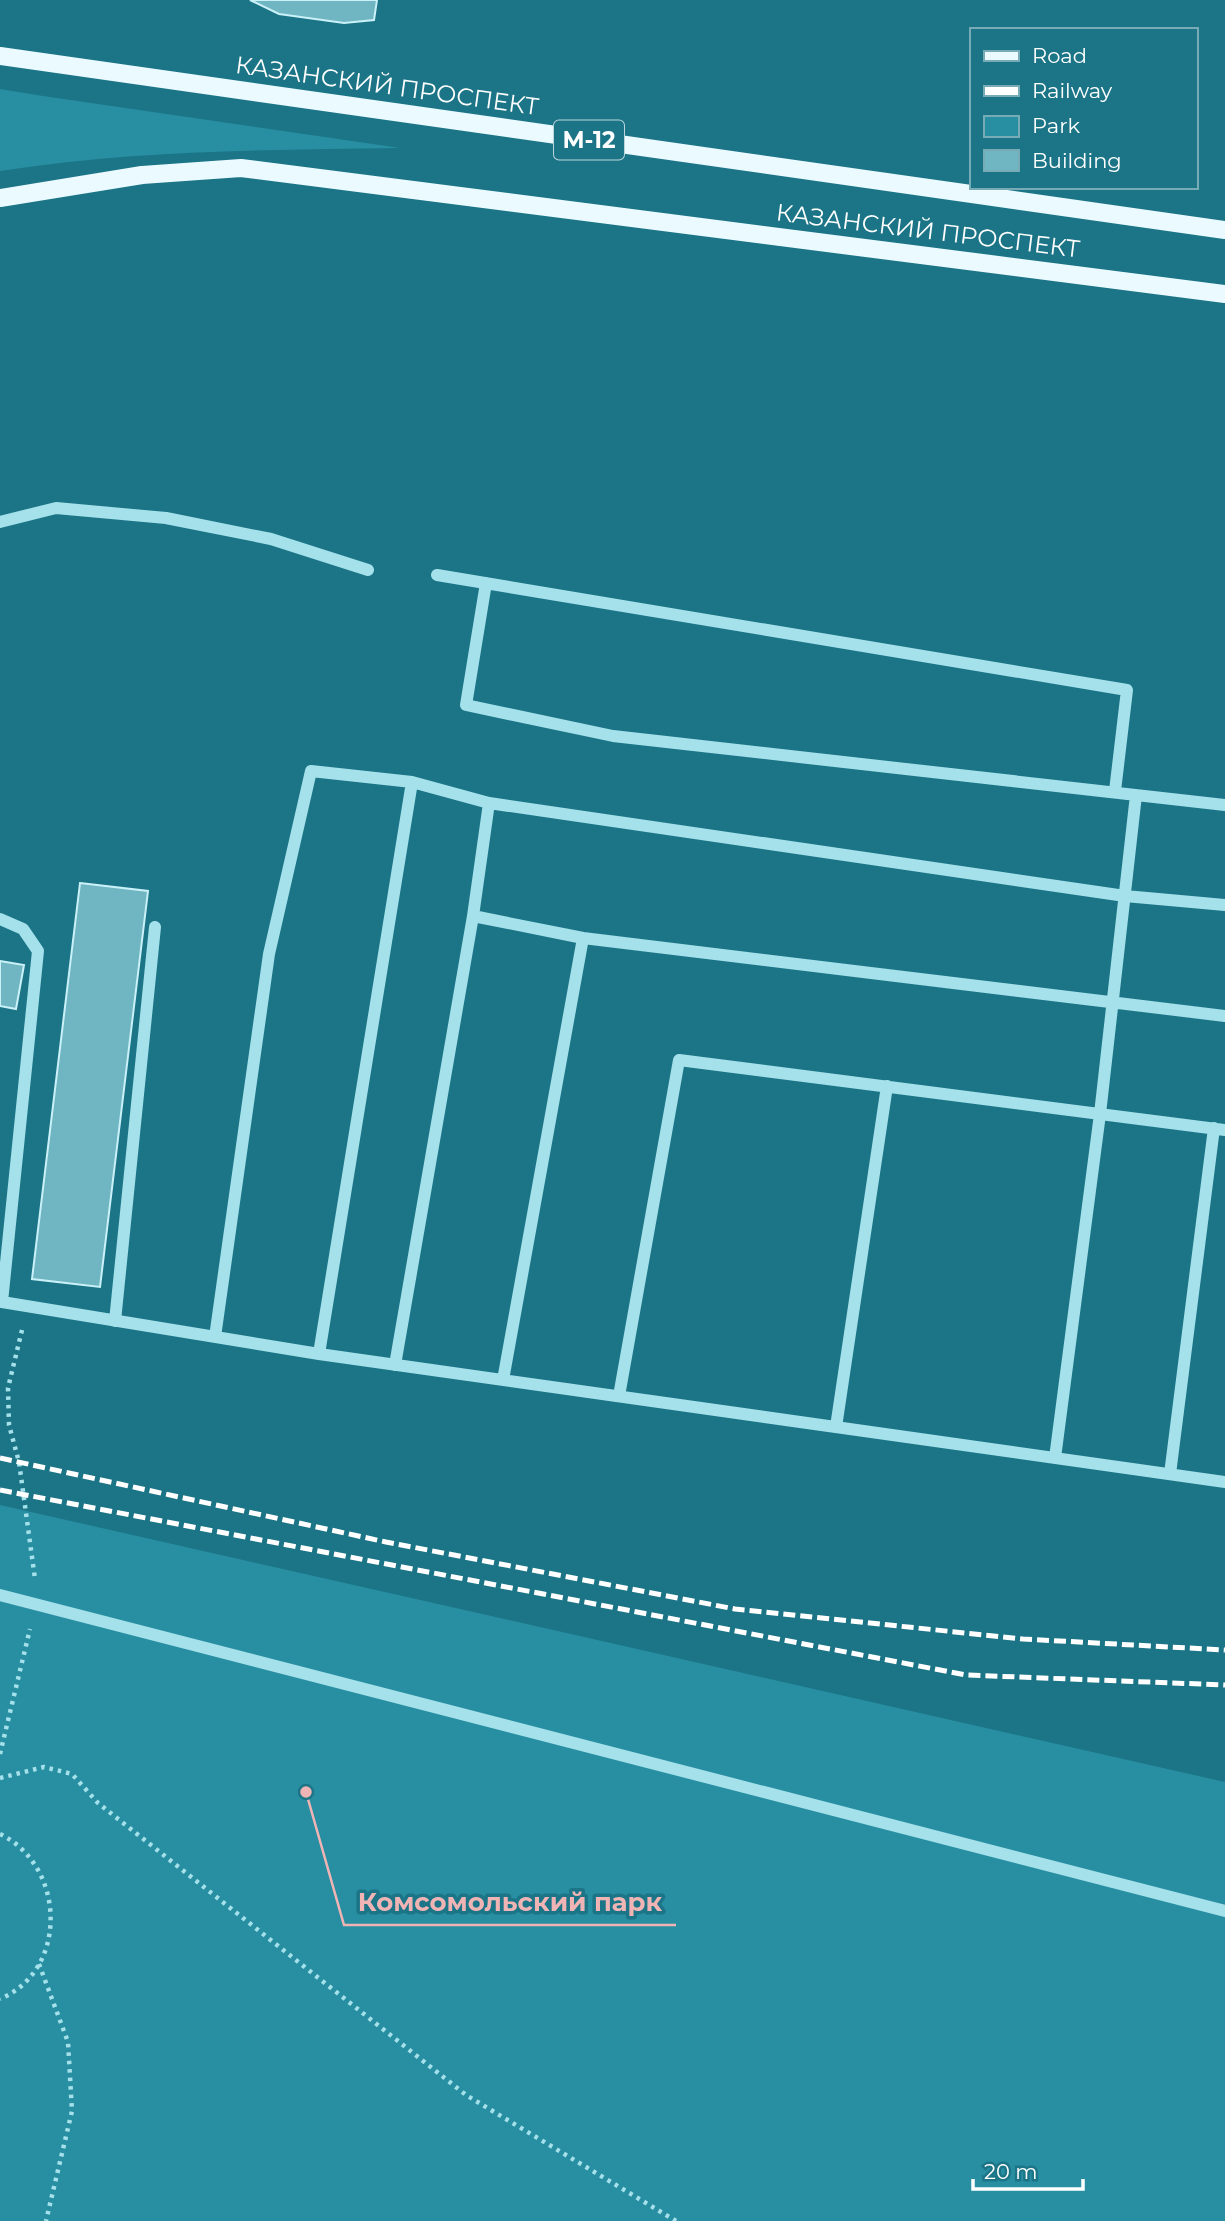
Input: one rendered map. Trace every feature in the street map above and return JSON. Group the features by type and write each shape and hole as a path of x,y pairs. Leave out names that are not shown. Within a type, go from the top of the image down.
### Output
{"main road":[{"name":"КАЗАНСКИЙ ПРОСПЕКТ","path":"0,56 1225,230"},
{"name":"КАЗАНСКИЙ ПРОСПЕКТ","path":"0,198 142,175 241,168 1225,294"}],"lane":[{"path":"0,522 56,508 166,517 271,539 368,570"},
{"path":"437,575 1127,690 1115,790"},
{"path":"486,583 466,705 613,736 1115,790 1136,795 1225,805"},
{"path":"215,1337 269,954 311,771 412,782 489,803 1125,896 1225,905"},
{"path":"319,1354 412,782"},
{"path":"1055,1458 1100,1114 1136,795"},
{"path":"395,1365 473,916 489,803"},
{"path":"473,916 583,938 1225,1016"},
{"path":"0,919 23,929 38,951 2,1303 319,1354 1225,1482"},
{"path":"115,1321 155,927"},
{"path":"503,1380 583,938"},
{"path":"619,1396 679,1060 1219,1129 1170,1474"},
{"path":"836,1427 887,1086"},
{"path":"0,1595 1225,1911"}],"path":[{"path":"0,1754 37,1603 19,1462 9,1425 8,1388 27,1307"},
{"path":"0,1778 44,1767 72,1774 98,1802 466,2095 676,2221"},
{"path":"0,1834 12,1840 36,1864 50,1896 51,1929 40,1964 16,1992 0,1999"},
{"path":"40,1964 68,2042 72,2111 46,2221"}],"green space":[{"path":"0,89 400,148 150,155 0,171"},
{"path":"0,1505 1225,1782 1225,2221 0,2221"}],"building":[{"path":"250,0 377,0 374,20 344,23 279,14"},
{"path":"80,883 148,891 100,1287 32,1279"},
{"path":"0,961 24,965 16,1009 0,1006"}],"railway":[{"path":"0,1458 386,1542 735,1609 1023,1639 1225,1650"},
{"path":"0,1490 966,1675 1225,1685"}],"place":[{"name":"Комсомольский парк","path":"306,1792"}]}
